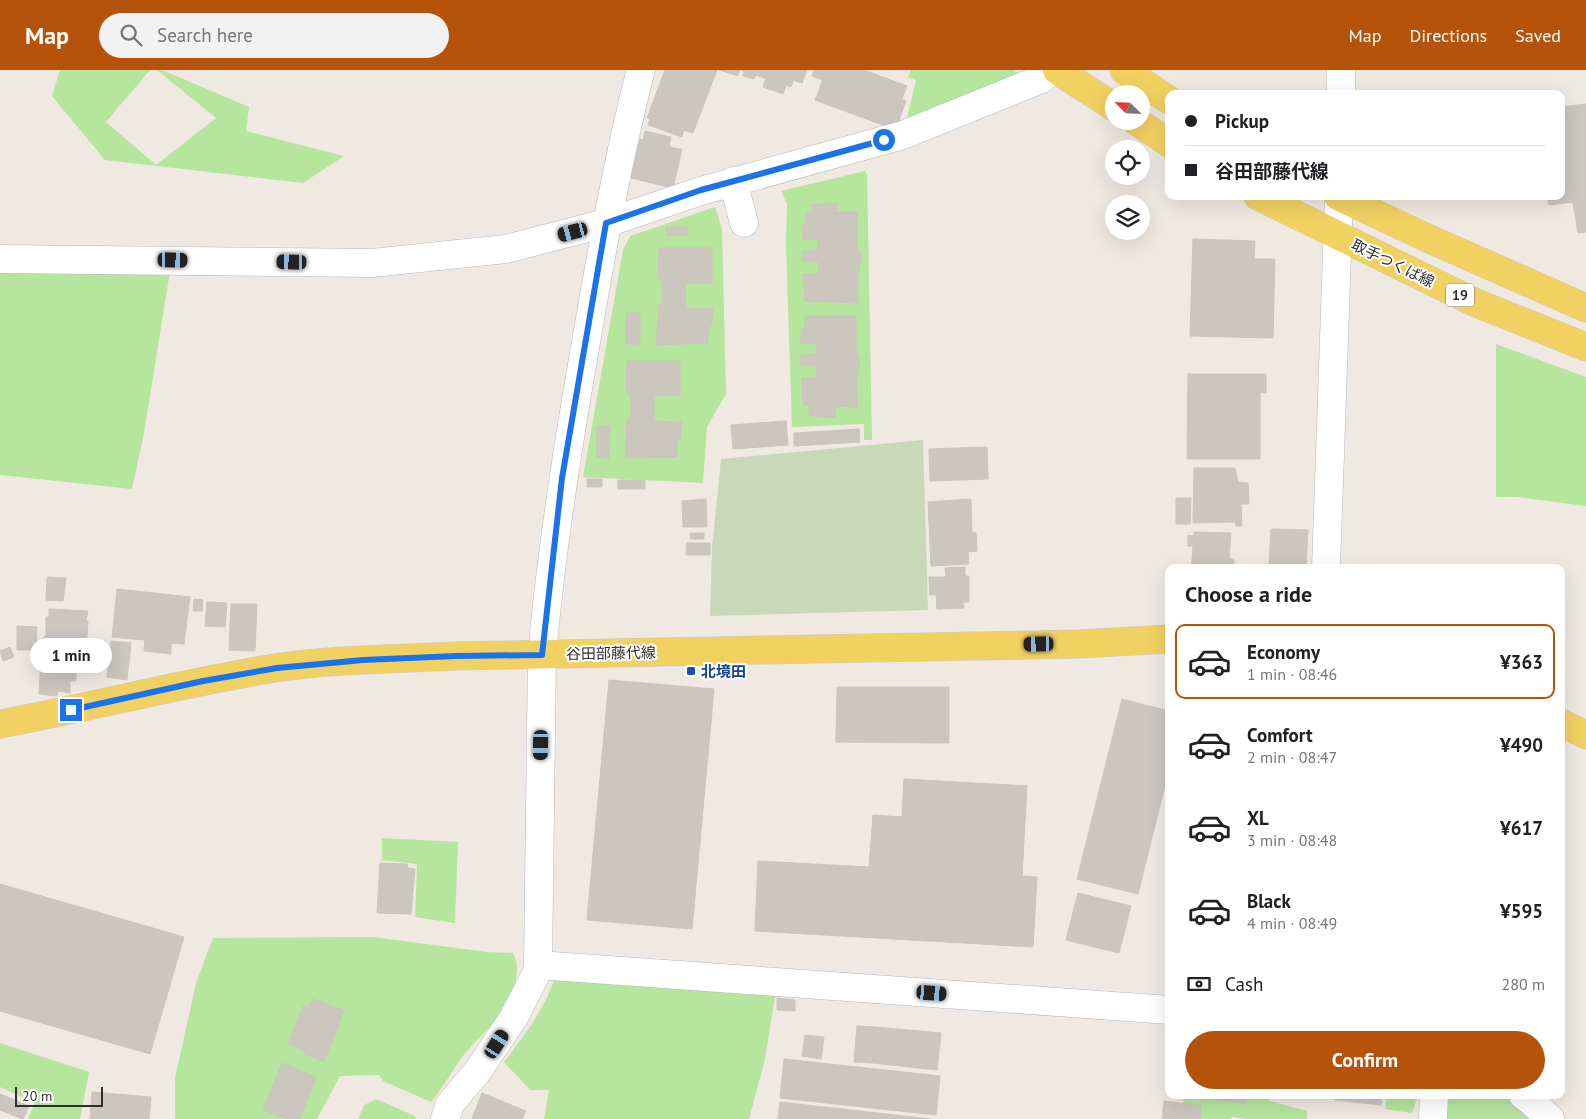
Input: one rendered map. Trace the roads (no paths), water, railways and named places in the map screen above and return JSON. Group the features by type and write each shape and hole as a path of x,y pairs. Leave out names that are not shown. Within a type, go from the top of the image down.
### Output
{"main road":[{"path":"1055,70 1105,101"},
{"path":"1124,70 1165,97"},
{"path":"1150,130 1165,140"},
{"name":"取手つくば線","path":"1266,200 1476,303 1586,347"},
{"name":"19","path":"1347,200 1425,237 1586,308"},
{"name":"谷田部藤代線","path":"0,724 203,681 277,668 363,660 456,656 1059,644 1165,639"},
{"path":"1565,725 1586,735"}],"street":[{"path":"445,1119 450,1104 477,1072 514,1017 536,974 538,965 542,655 562,478 606,223 642,70"},
{"path":"0,259 372,264 506,249 606,223 701,190 903,135 1040,79 1055,70"},
{"path":"1341,70 1341,90"},
{"path":"733,181 744,223"},
{"path":"1326,564 1339,200"},
{"path":"538,965 1165,1010"},
{"path":"1433,1119 1434,1099"},
{"path":"1528,1099 1550,1119"}],"place":[{"name":"北境田","path":"691,671"}]}
